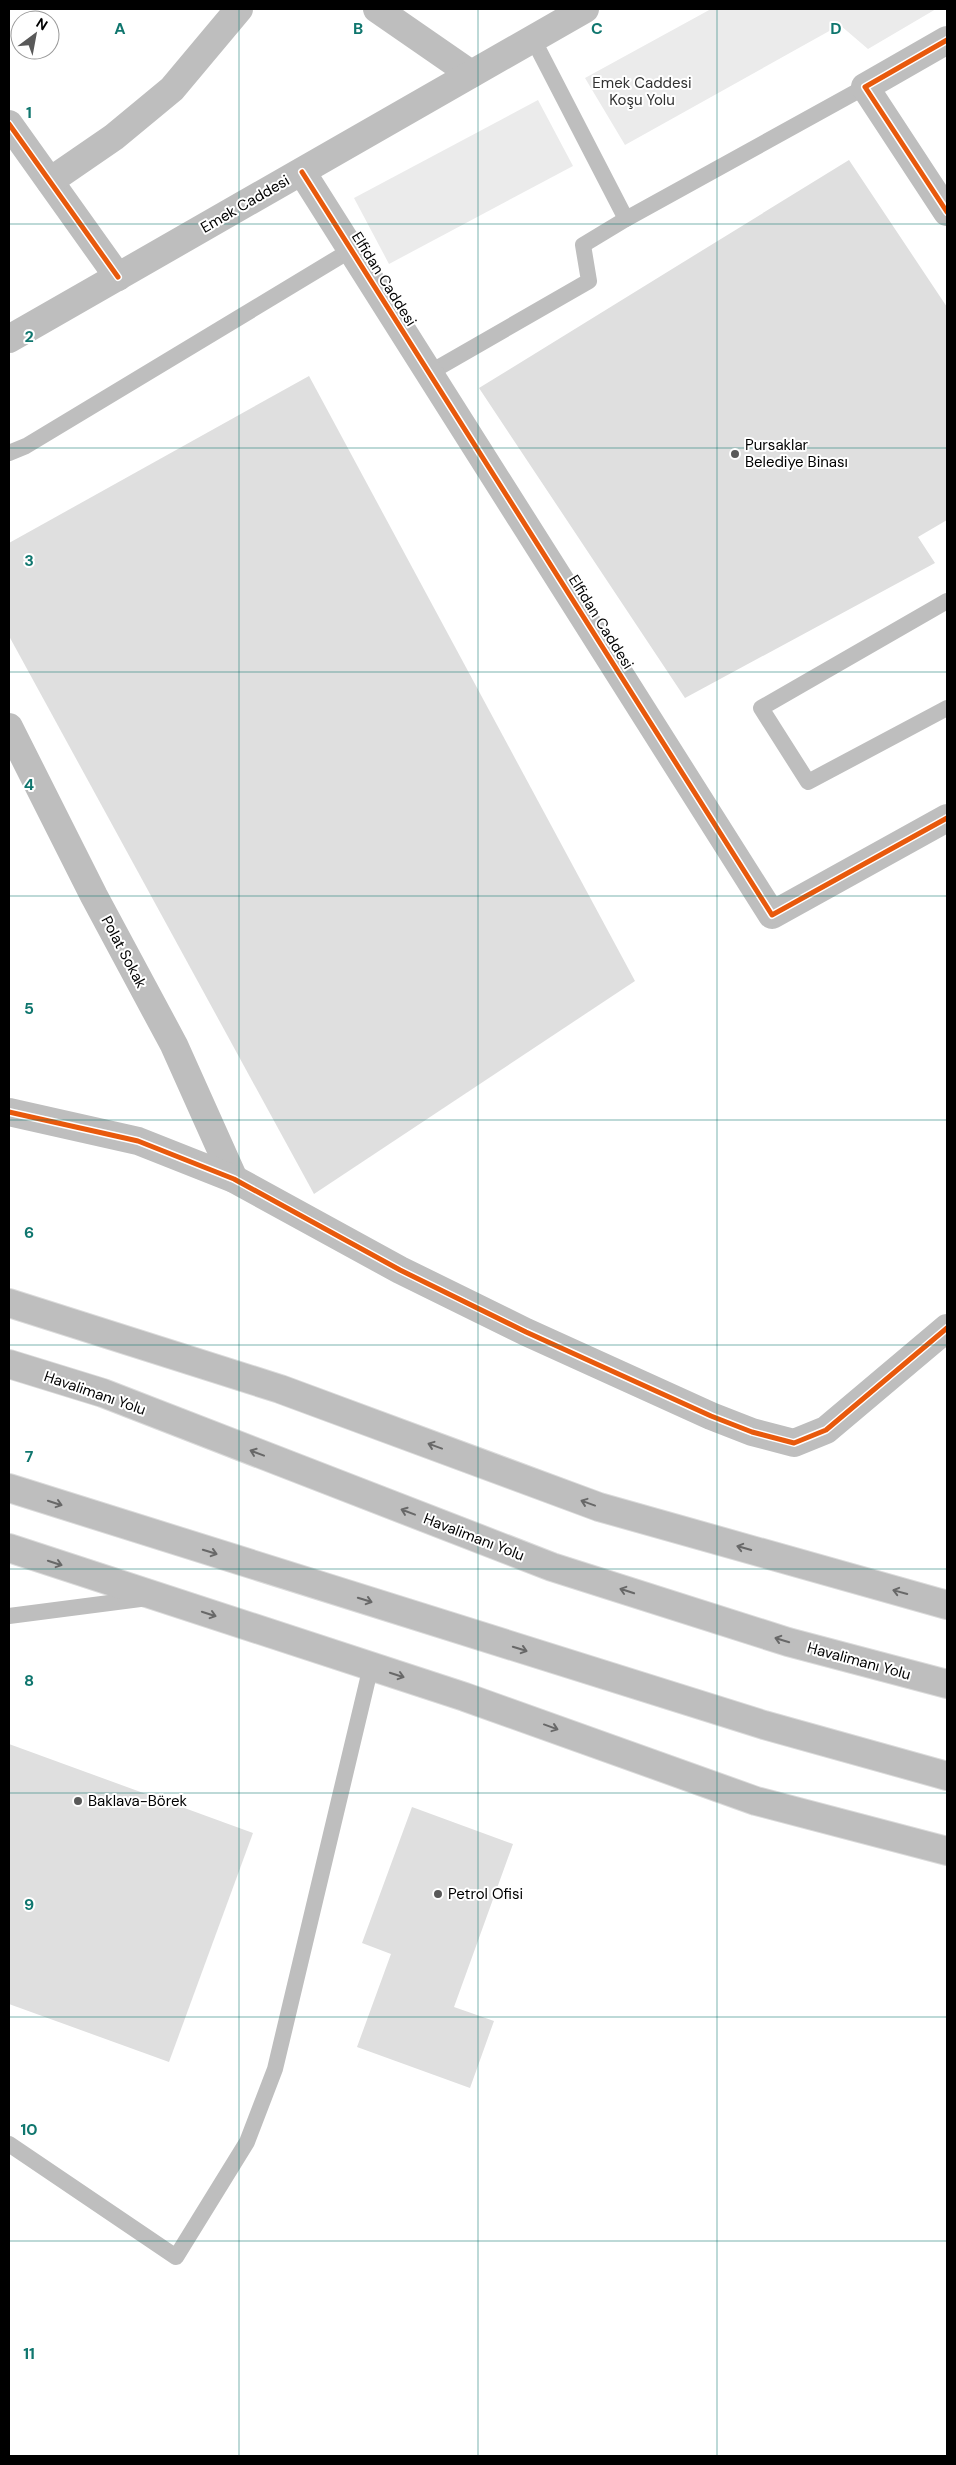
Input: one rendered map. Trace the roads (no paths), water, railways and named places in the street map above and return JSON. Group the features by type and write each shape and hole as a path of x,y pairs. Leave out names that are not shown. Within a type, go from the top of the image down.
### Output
{"main road":[{"path":"50,181 114,138 172,89 239,9"},
{"path":"377,9 471,74"},
{"name":"Emek Caddesi","path":"9,339 585,9"},
{"path":"947,40 865,87 947,212"},
{"path":"9,124 118,277"},
{"name":"Elfidan Caddesi","path":"302,172 772,915 947,818"},
{"name":"Polat Sokak","path":"9,727 94,896 174,1045 234,1179"},
{"path":"9,1112 138,1141 234,1179 400,1270 526,1332 711,1416 752,1432 794,1443 826,1430 947,1328"},
{"path":"9,1304 280,1389 598,1507 947,1605"},
{"name":"Havalimanı Yolu","path":"9,1364 102,1392 552,1567 788,1642 947,1684"},
{"path":"9,1488 764,1725 947,1776"},
{"path":"9,1548 466,1696 756,1801 947,1851"}],"lane":[{"path":"533,38 626,218"},
{"path":"428,373 589,281 583,245 626,218 865,87"},
{"path":"9,453 26,446 351,250"},
{"path":"947,601 761,708 808,782 947,708"},
{"path":"9,1616 156,1597"},
{"path":"9,2144 176,2257 247,2142 275,2069 371,1666"}],"place":[{"name":"Pursaklar Belediye Binası","path":"735,454"},
{"name":"Baklava-Börek","path":"78,1801"},
{"name":"Petrol Ofisi","path":"438,1894"}],"park label":[{"name":"Emek Caddesi Koşu Yolu","path":"642,92"}]}
